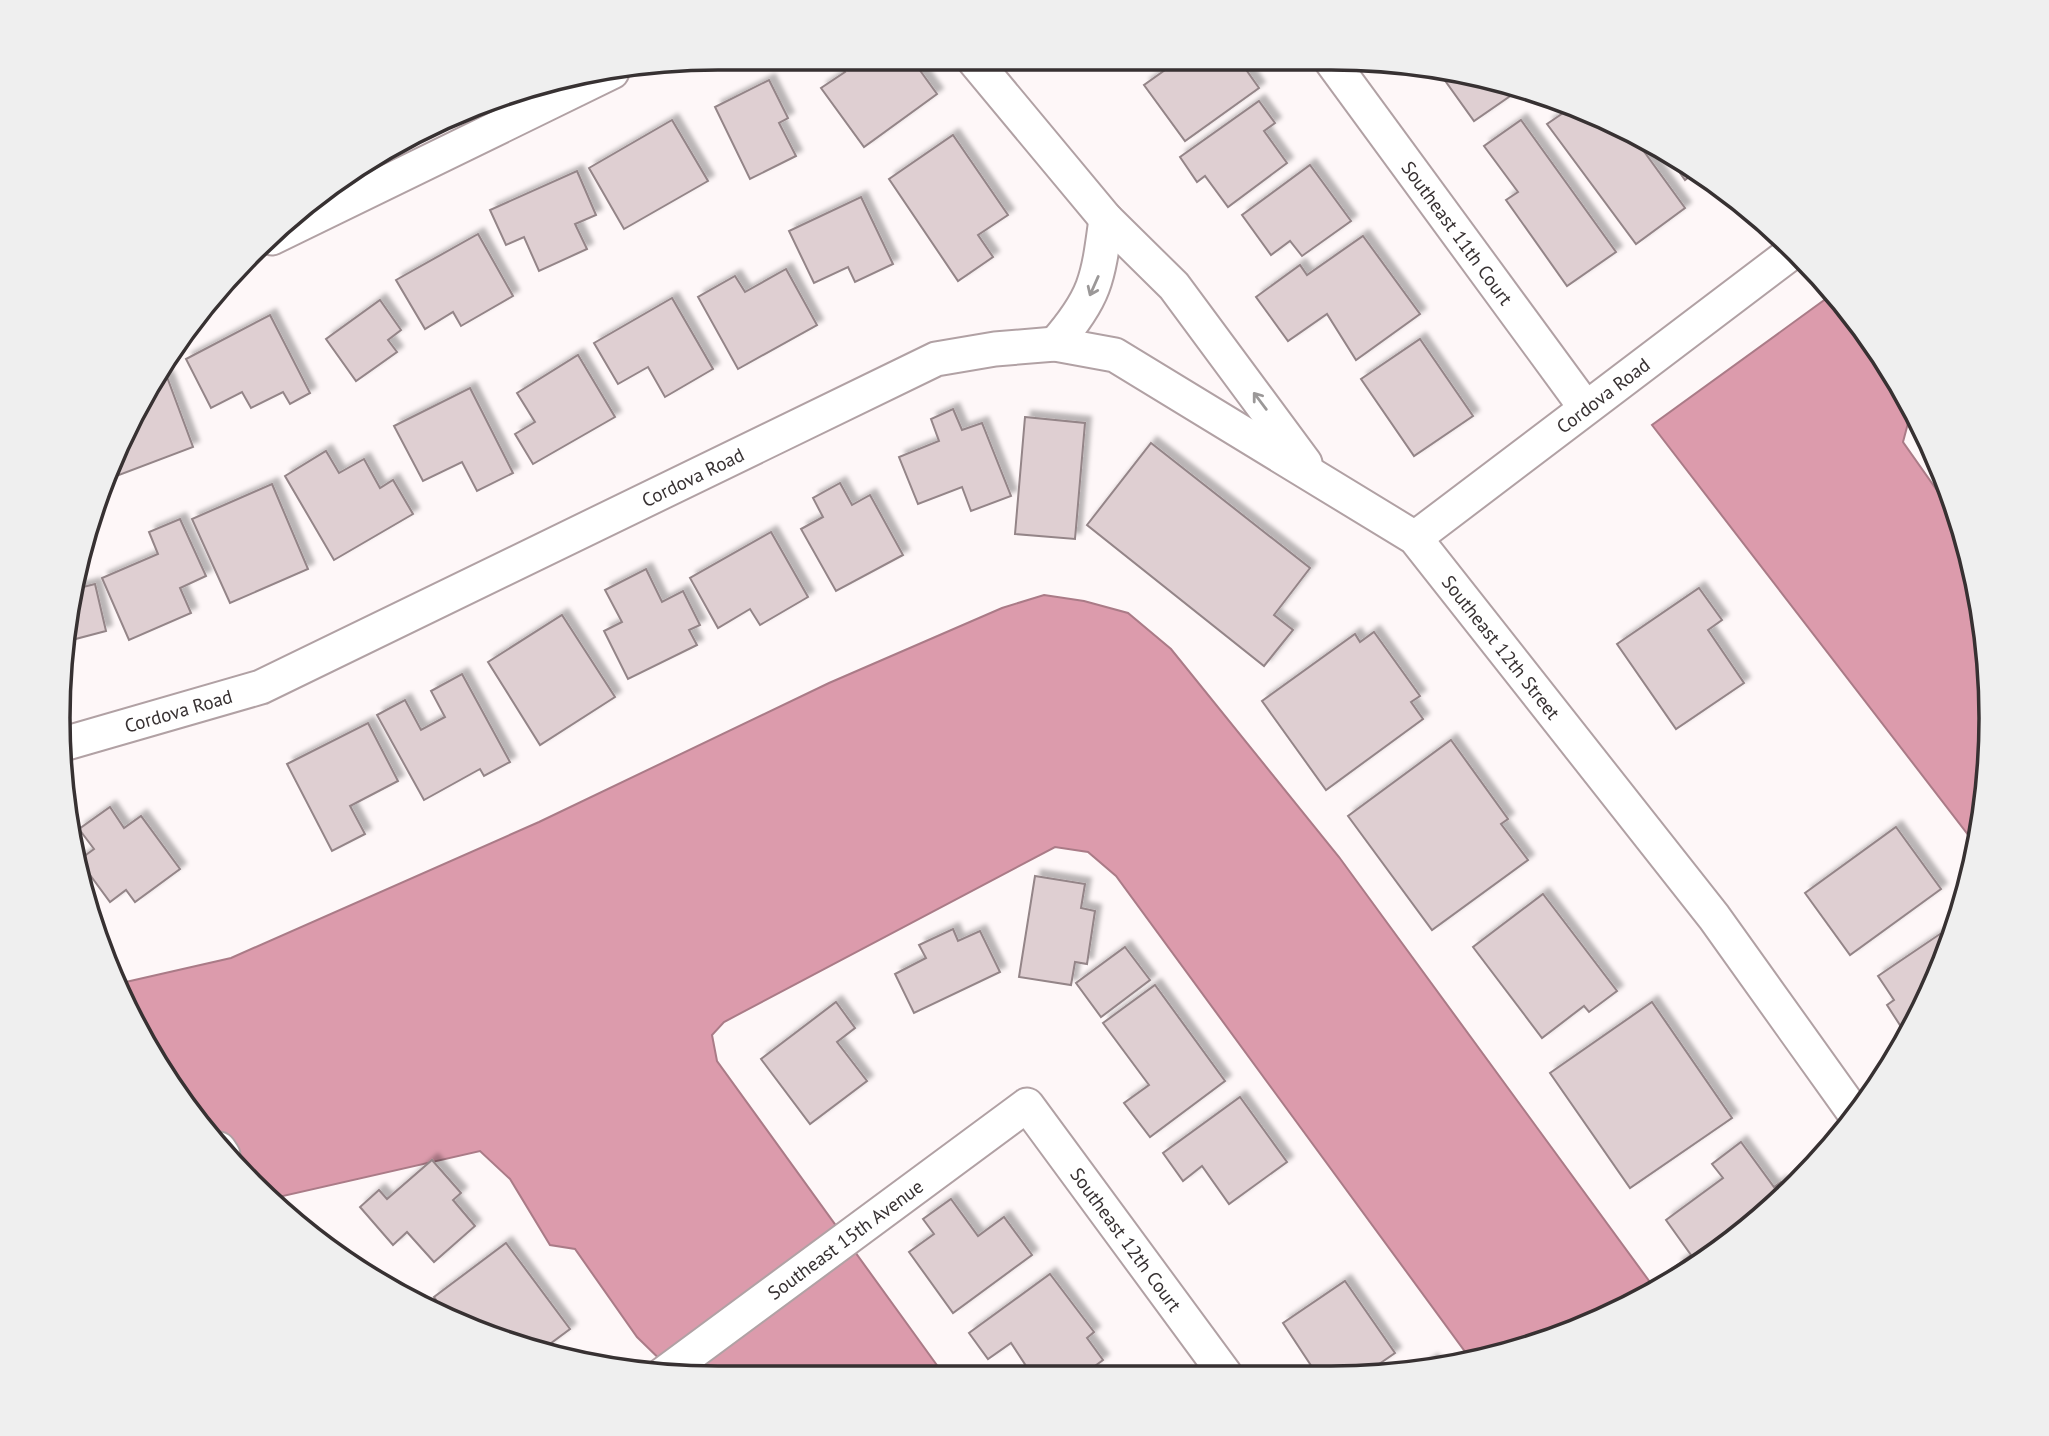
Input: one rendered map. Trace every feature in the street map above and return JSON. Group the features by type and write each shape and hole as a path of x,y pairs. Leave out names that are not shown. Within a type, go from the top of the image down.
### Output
{"street":[{"name":"Southeast 12th Street","path":"982,70 1106,219 1174,286 1315,476 1415,538 1714,917 1849,1106"},
{"name":"Southeast 11th Court","path":"1338,70 1585,407"},
{"path":"298,225 591,82"},
{"path":"1055,344 1080,316 1098,278 1106,219"},
{"name":"Cordova Road","path":"1415,538 1786,257"},
{"name":"Cordova Road","path":"71,742 261,687 936,359 995,349 1055,344 1115,355 1315,476"},
{"name":"Southeast 15th Avenue","path":"676,1365 1027,1105"},
{"name":"Southeast 12th Court","path":"1027,1105 1219,1366"}],"shaded area":[{"path":"1825,300 1845,324 1870,358 1908,423 1903,442 1938,492 1957,550 1967,592 1978,676 1978,760 1968,835 1652,425"},
{"path":"1044,595 1084,601 1128,613 1171,649 1339,857 1650,1282 1579,1317 1539,1332 1465,1352 1116,876 1088,852 1055,847 724,1022 712,1035 717,1061 937,1366 664,1364 637,1337 575,1249 550,1245 510,1179 480,1151 282,1196 231,1145 179,1078 126,982 231,958 539,822 829,683 1002,608"}],"building":[{"path":"844,70 920,70 937,94 864,147 821,88 845,72"},
{"path":"1165,70 1248,70 1259,88 1185,141 1144,85"},
{"path":"769,80 788,118 779,123 796,156 750,179 715,107"},
{"path":"1445,80 1511,96 1474,121"},
{"path":"1259,101 1275,123 1264,131 1287,163 1228,207 1205,176 1197,182 1180,157"},
{"path":"1563,113 1643,151 1685,208 1636,244 1547,124"},
{"path":"672,120 708,181 624,229 589,168"},
{"path":"1521,120 1616,252 1567,286 1506,200 1518,192 1484,146"},
{"path":"953,135 1008,215 978,235 993,257 958,281 889,179"},
{"path":"1310,165 1351,221 1302,256 1290,241 1271,255 1242,215"},
{"path":"577,171 596,215 575,224 587,249 539,271 524,237 506,245 490,210"},
{"path":"861,197 893,264 855,282 848,267 814,283 789,231"},
{"path":"478,234 513,296 461,326 453,312 425,329 396,280"},
{"path":"1363,236 1420,314 1356,360 1327,314 1288,341 1256,297 1300,265 1307,275"},
{"path":"786,269 817,325 738,369 698,297 735,276 745,292"},
{"path":"672,298 713,369 665,397 648,367 618,384 594,343"},
{"path":"380,300 401,330 388,340 397,352 356,381 326,339"},
{"path":"270,315 310,393 290,404 283,392 251,408 242,392 211,408 186,359"},
{"path":"1420,339 1473,416 1414,456 1361,379"},
{"path":"578,355 615,417 533,464 515,434 535,422 517,393"},
{"path":"167,377 193,447 119,475 137,431"},
{"path":"470,388 513,473 477,491 462,462 423,481 394,426"},
{"path":"953,409 962,430 982,423 1011,496 971,511 962,487 918,504 899,457 939,441 931,419"},
{"path":"1025,417 1085,423 1075,539 1015,534"},
{"path":"1151,443 1310,568 1274,615 1293,630 1264,666 1087,525"},
{"path":"326,451 339,473 364,459 380,488 393,480 413,514 334,560 285,476"},
{"path":"840,483 852,505 870,495 903,555 836,591 801,529 823,517 813,498"},
{"path":"272,484 308,569 230,603 192,519"},
{"path":"180,519 206,576 180,588 191,613 129,640 102,578 158,554 149,532"},
{"path":"771,532 808,597 760,625 750,609 718,628 690,578"},
{"path":"646,569 662,602 683,591 700,625 689,630 697,645 628,679 604,631 622,622 605,590"},
{"path":"95,584 106,631 75,639 82,592 83,587"},
{"path":"1699,588 1722,620 1708,630 1744,683 1676,729 1617,644"},
{"path":"562,615 615,697 540,745 488,662"},
{"path":"1374,632 1420,696 1411,702 1423,719 1326,790 1262,701 1355,634 1360,642"},
{"path":"462,674 510,762 484,776 480,769 424,800 377,715 405,700 421,730 445,717 431,691"},
{"path":"368,723 398,781 350,806 365,834 332,851 287,764"},
{"path":"1451,740 1508,819 1501,824 1528,860 1432,930 1348,816"},
{"path":"110,807 124,828 141,816 180,869 135,902 126,890 110,902 89,874 85,856 94,849 80,828"},
{"path":"1896,827 1941,889 1850,955 1805,893"},
{"path":"1035,876 1085,884 1081,908 1095,911 1087,964 1075,962 1071,985 1019,977"},
{"path":"1543,894 1617,991 1589,1012 1584,1006 1542,1038 1473,947"},
{"path":"953,929 958,941 980,931 1000,972 914,1013 895,974 926,958 919,945"},
{"path":"1940,934 1941,936 1901,1026 1887,1005 1894,1000 1878,976"},
{"path":"1125,947 1150,980 1101,1017 1076,983"},
{"path":"1155,985 1225,1081 1150,1137 1124,1103 1149,1085 1103,1023"},
{"path":"836,1002 855,1028 837,1042 867,1081 810,1124 761,1059"},
{"path":"1652,1002 1732,1118 1630,1188 1550,1073"},
{"path":"1240,1097 1287,1162 1229,1204 1202,1166 1183,1181 1163,1153"},
{"path":"1741,1142 1774,1187 1782,1183 1725,1232 1676,1266 1691,1255 1666,1220 1723,1178 1712,1164"},
{"path":"432,1160 461,1193 453,1200 475,1226 434,1262 407,1232 393,1245 360,1207 379,1190 387,1199"},
{"path":"951,1199 978,1236 1004,1217 1032,1255 953,1313 909,1252 934,1234 923,1219"},
{"path":"506,1243 570,1329 550,1344 470,1317 438,1302 434,1297"},
{"path":"1050,1274 1094,1332 1087,1338 1103,1360 1095,1366 1026,1366 1011,1343 988,1359 969,1333"},
{"path":"1345,1281 1395,1353 1379,1364 1311,1366 1283,1323"}]}
